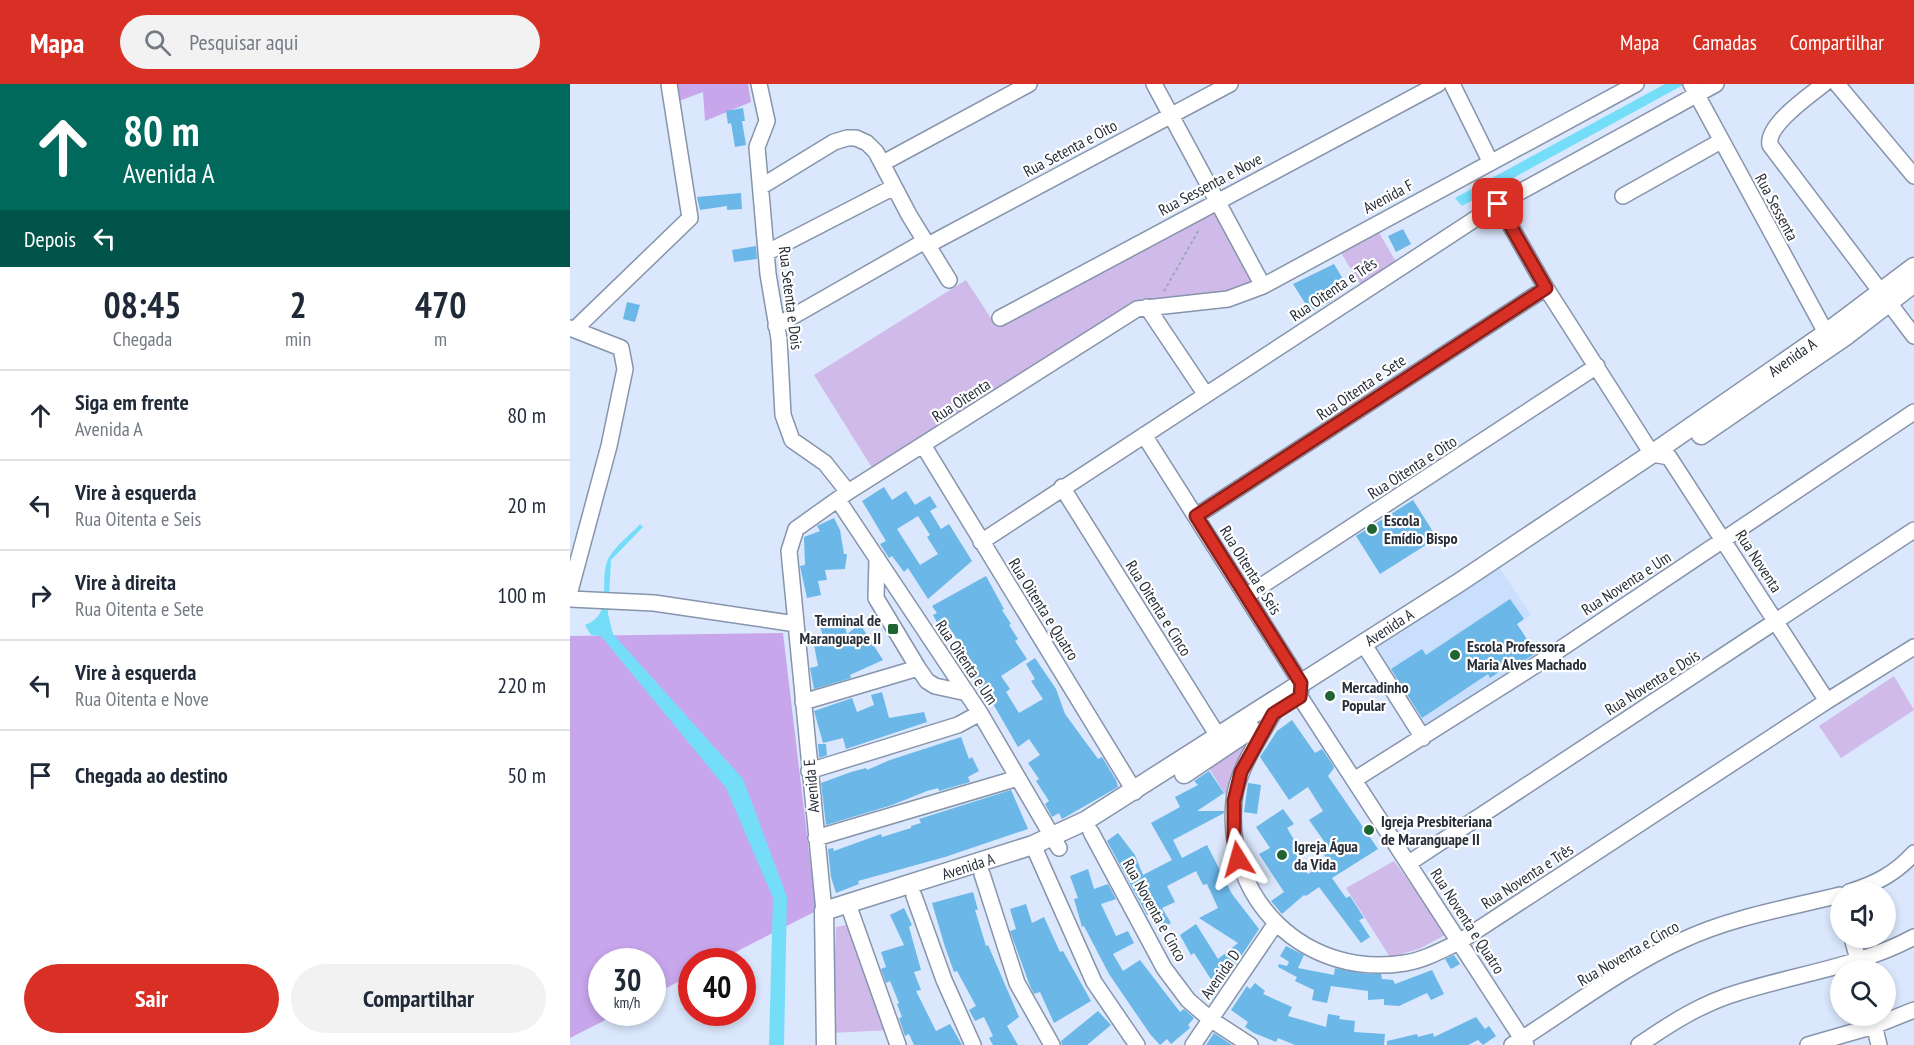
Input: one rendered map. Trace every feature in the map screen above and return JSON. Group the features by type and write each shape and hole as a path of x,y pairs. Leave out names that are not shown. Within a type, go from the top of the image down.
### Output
{"main road":[{"name":"Avenida A","path":"1884,299 1914,267"},
{"name":"Avenida A","path":"1056,843 1135,792 1273,714 1300,690 1368,651 1829,340 1884,299 1914,283"},
{"name":"Avenida A","path":"850,910 914,896 982,874 1035,851 1091,832 1221,742 1660,455"},
{"name":"Avenida A","path":"824,918 1035,851"},
{"name":"Avenida E","path":"824,918 826,1045"}],"street":[{"path":"570,591 609,446 625,369 621,348 573,329 690,218 669,84"},
{"name":"Rua Setenta e Dois","path":"759,84 767,121 757,147 766,253 786,426 792,440 825,463 843,496"},
{"path":"884,163 1029,84"},
{"path":"1154,84 1263,286"},
{"name":"Rua Setenta e Oito","path":"776,326 927,243 1230,84"},
{"name":"Rua Sessenta e Nove","path":"1000,318 1438,84"},
{"path":"1452,84 1490,162"},
{"name":"Avenida F","path":"1151,307 1228,299 1263,286 1636,84"},
{"name":"Rua Oitenta e Três","path":"981,542 1498,204 1693,89 1716,84"},
{"path":"1824,84 1772,131 1769,141 1884,299 1914,336"},
{"path":"1837,84 1914,176"},
{"name":"Rua Sessenta","path":"1693,89 1829,340"},
{"path":"762,186 834,142 847,138 867,142 884,163 894,187 949,280"},
{"path":"1623,196 1721,141"},
{"path":"766,253 894,187"},
{"name":"Rua Noventa","path":"1498,204 1546,288 1597,366 1723,540 1827,701"},
{"name":"Rua Oitenta e Sete","path":"1196,516 1546,288"},
{"path":"1151,307 1206,395"},
{"name":"Rua Oitenta","path":"796,529 843,496 1119,320 1151,307"},
{"name":"Rua Oitenta e Oito","path":"1246,596 1597,366"},
{"name":"Rua Noventa e Um","path":"1354,780 1423,738 1914,412"},
{"name":"Rua Oitenta e Seis","path":"1144,435 1246,596 1300,690"},
{"name":"Rua Oitenta e Quatro","path":"923,446 1135,792"},
{"name":"Rua Oitenta e Cinco","path":"1062,487 1221,742"},
{"name":"Rua Oitenta e Um","path":"843,496 877,558 980,713 1056,843"},
{"name":"Avenida E","path":"796,529 789,551 824,918"},
{"name":"Rua Noventa e Dois","path":"1409,862 1914,530"},
{"path":"877,558 876,598 918,668 927,681 935,686 966,693"},
{"path":"570,599 654,603 796,624"},
{"name":"Rua Noventa e Três","path":"1273,714 1241,772 1234,801 1233,818 1238,859 1248,885 1264,911 1305,946 1325,955 1384,965 1423,959 1460,942 1827,701 1914,647"},
{"path":"1368,651 1423,738"},
{"path":"803,702 918,668"},
{"name":"Rua Noventa e Quatro","path":"1300,690 1354,780 1460,942 1520,1043"},
{"path":"809,771 958,725 980,713"},
{"path":"816,838 1018,778"},
{"name":"Rua Noventa e Cinco","path":"1091,832 1164,968 1188,1000 1210,1019 1250,1045"},
{"path":"1035,851 1094,982 1137,1045"},
{"path":"1878,882 1895,873 1914,853"},
{"path":"982,874 1017,983 1052,1045"},
{"path":"914,896 944,980 974,1045"},
{"name":"Rua Noventa e Cinco","path":"1520,1043 1646,960 1681,940 1715,926 1830,897"},
{"path":"850,910 898,1045"},
{"name":"Avenida D","path":"1193,1045 1276,923"},
{"path":"1870,960 1914,937"},
{"path":"1639,1045 1679,1018 1711,1002 1830,972"},
{"path":"1896,1015 1914,1010"},
{"path":"1808,1045 1859,1026"},
{"path":"1874,1026 1879,1045"}],"path":[{"path":"1151,307 1203,223"}],"shaded area":[{"path":"674,84 748,84 751,102 705,121 703,92 676,102"},
{"path":"1218,203 1261,286 1141,308 876,474 814,375 966,280 994,323"},
{"path":"1374,224 1399,267 1364,290 1336,245"},
{"name":"Escola Professora Maria Alves Machado","path":"1498,566 1531,615 1517,624 1541,660 1425,735 1370,650"},
{"path":"783,633 816,911 743,948 678,948 678,982 666,988 666,948 588,948 588,1026 594,1026 570,1038 570,636"},
{"path":"1894,676 1914,710 1841,758 1819,726"},
{"path":"1270,716 1230,802 1205,762"},
{"path":"1394,861 1447,934 1419,949 1390,957 1346,888"},
{"path":"851,924 890,1030 832,1033 836,927"}],"water":[{"path":"1665,84 1685,84 1462,206 1455,198"},
{"path":"640,524 643,527 611,560 608,614 613,634 743,779 787,897 784,1045 769,1045 773,898 726,788 601,636 591,635 585,625 594,620 603,606 605,568 608,559 618,545"}],"building":[{"path":"743,108 745,121 742,121 746,145 735,147 731,123 728,124 726,111"},
{"path":"741,193 742,209 727,210 727,206 700,210 697,197"},
{"path":"1403,229 1411,244 1396,252 1388,236"},
{"path":"756,246 757,259 734,262 732,250"},
{"path":"1334,264 1343,279 1325,292 1330,302 1310,311 1293,284"},
{"path":"627,302 640,305 635,322 623,319"},
{"path":"884,487 892,500 906,491 915,505 930,496 937,507 930,511 941,529 949,524 972,561 928,599 908,568 904,572 892,556 889,558 880,544 886,541 862,501","holes":["918,516 930,535 927,537 938,554 920,565 897,529"]},
{"path":"1413,500 1437,538 1380,574 1356,536"},
{"path":"834,518 840,530 844,554 847,554 845,569 825,570 827,580 818,581 821,595 807,598 800,566 805,565 804,537 820,531 817,526"},
{"path":"986,576 1018,639 1015,641 1027,659 1001,676 1010,689 1006,692 1019,713 1043,699 1031,681 1035,679 1026,664 1035,658 1056,689 1065,714 1098,759 1102,757 1116,780 1118,787 1062,819 1059,813 1052,817 1045,804 1049,801 1036,781 1039,779 1028,763 1040,755 1029,739 1018,747 992,702 990,703 980,689 953,644 958,641 947,624 940,628 933,615 937,613 932,606"},
{"path":"1510,599 1524,619 1517,624 1536,653 1510,670 1508,666 1490,678 1488,674 1422,718 1391,669 1422,649 1426,655"},
{"path":"843,620 847,634 860,624 883,660 850,675 851,678 814,689 810,668 818,666 813,640 823,637 820,625"},
{"path":"882,692 889,718 924,712 927,722 846,749 843,738 823,743 814,711 852,698 857,712 874,705 871,695"},
{"path":"1292,720 1315,753 1322,749 1333,765 1334,768 1328,776 1378,849 1332,878 1346,898 1350,896 1364,918 1359,920 1370,937 1361,943 1319,887 1306,896 1304,895 1282,914 1271,901 1284,892 1259,854 1270,848 1256,827 1283,809 1294,824 1287,828 1302,853 1297,856 1308,874 1328,861 1320,848 1326,844 1309,820 1323,811 1308,787 1289,800 1260,757 1277,731"},
{"path":"961,737 969,759 972,757 979,771 968,777 970,782 939,791 938,788 927,791 892,805 826,825 821,783 851,772 866,768 867,770 890,760"},
{"path":"818,744 826,744 827,755 819,758"},
{"path":"1209,771 1224,793 1197,811 1224,811 1224,813 1173,840 1182,858 1207,845 1232,894 1259,929 1222,985 1218,981 1214,984 1194,953 1191,955 1180,935 1196,924 1218,959 1238,943 1199,918 1218,908 1207,884 1203,885 1196,871 1167,886 1175,902 1162,908 1171,923 1160,929 1151,913 1147,915 1107,841 1118,833 1135,855 1143,875 1172,860 1151,823 1180,807 1175,797 1198,785 1194,781"},
{"path":"1248,783 1261,785 1257,814 1244,812"},
{"path":"1011,790 1028,829 945,857 858,881 859,884 836,893 831,877 828,849 833,848 834,851 881,834 882,837 911,828 921,823 919,819"},
{"path":"1088,869 1094,889 1108,884 1116,899 1101,904 1116,936 1128,931 1134,943 1113,954 1123,971 1140,960 1180,1012 1184,1009 1194,1018 1188,1025 1190,1028 1171,1044 1167,1039 1160,1045 1150,1034 1109,974 1084,926 1082,927 1074,899 1078,898 1070,876"},
{"path":"973,892 978,910 975,910 986,946 988,945 1019,1017 1007,1026 1018,1045 993,1045 989,1038 993,1036 984,1017 975,1021 969,1010 976,1006 957,971 954,972 932,903"},
{"path":"1026,904 1032,923 1044,917 1060,952 1063,951 1091,1001 1054,1023 1040,992 1034,994 1030,986 1010,931 1016,929 1010,909"},
{"path":"904,908 912,925 909,927 921,970 914,972 921,990 916,991 936,1031 950,1024 962,1045 914,1045 909,1034 905,1036 899,1018 902,1017 897,1004 899,1003 890,981 886,983 881,969 886,967 881,952 904,945 890,915"},
{"path":"1286,946 1304,955 1298,968 1334,975 1335,968 1367,974 1381,974 1382,979 1393,980 1395,984 1432,970 1444,994 1431,1000 1427,993 1399,1006 1384,1005 1384,999 1368,1000 1368,991 1331,986 1327,1003 1312,1000 1314,990 1295,981 1297,977 1278,967 1279,964 1287,966 1289,962 1280,956"},
{"path":"1454,955 1460,964 1451,969 1445,959"},
{"path":"1255,983 1265,991 1263,994 1292,1007 1288,1016 1326,1027 1328,1014 1340,1016 1339,1019 1355,1021 1354,1032 1385,1034 1384,1045 1295,1045 1278,1038 1276,1042 1254,1033 1245,1027 1248,1022 1231,1010 1247,986 1250,989"},
{"path":"1098,1011 1111,1025 1087,1045 1062,1045 1061,1041"},
{"path":"1476,1017 1485,1029 1489,1026 1496,1036 1483,1045 1478,1040 1468,1045 1387,1045 1387,1041 1417,1034 1418,1037 1433,1033 1434,1037"},
{"path":"1214,1033 1232,1045 1206,1045"}],"place":[{"name":"Escola Emídio Bispo","path":"1372,529"},
{"name":"Terminal de Maranguape II","path":"893,629"},
{"name":"Escola Professora Maria Alves Machado","path":"1455,655"},
{"name":"Mercadinho Popular","path":"1330,696"},
{"name":"Igreja Presbiteriana de Maranguape II","path":"1369,830"},
{"name":"Igreja Água da Vida","path":"1282,855"}],"route":[{"path":"1238,859 1233,818 1236,786 1241,772 1273,714 1300,697 1301,683 1196,516 1546,288 1498,204"}]}
